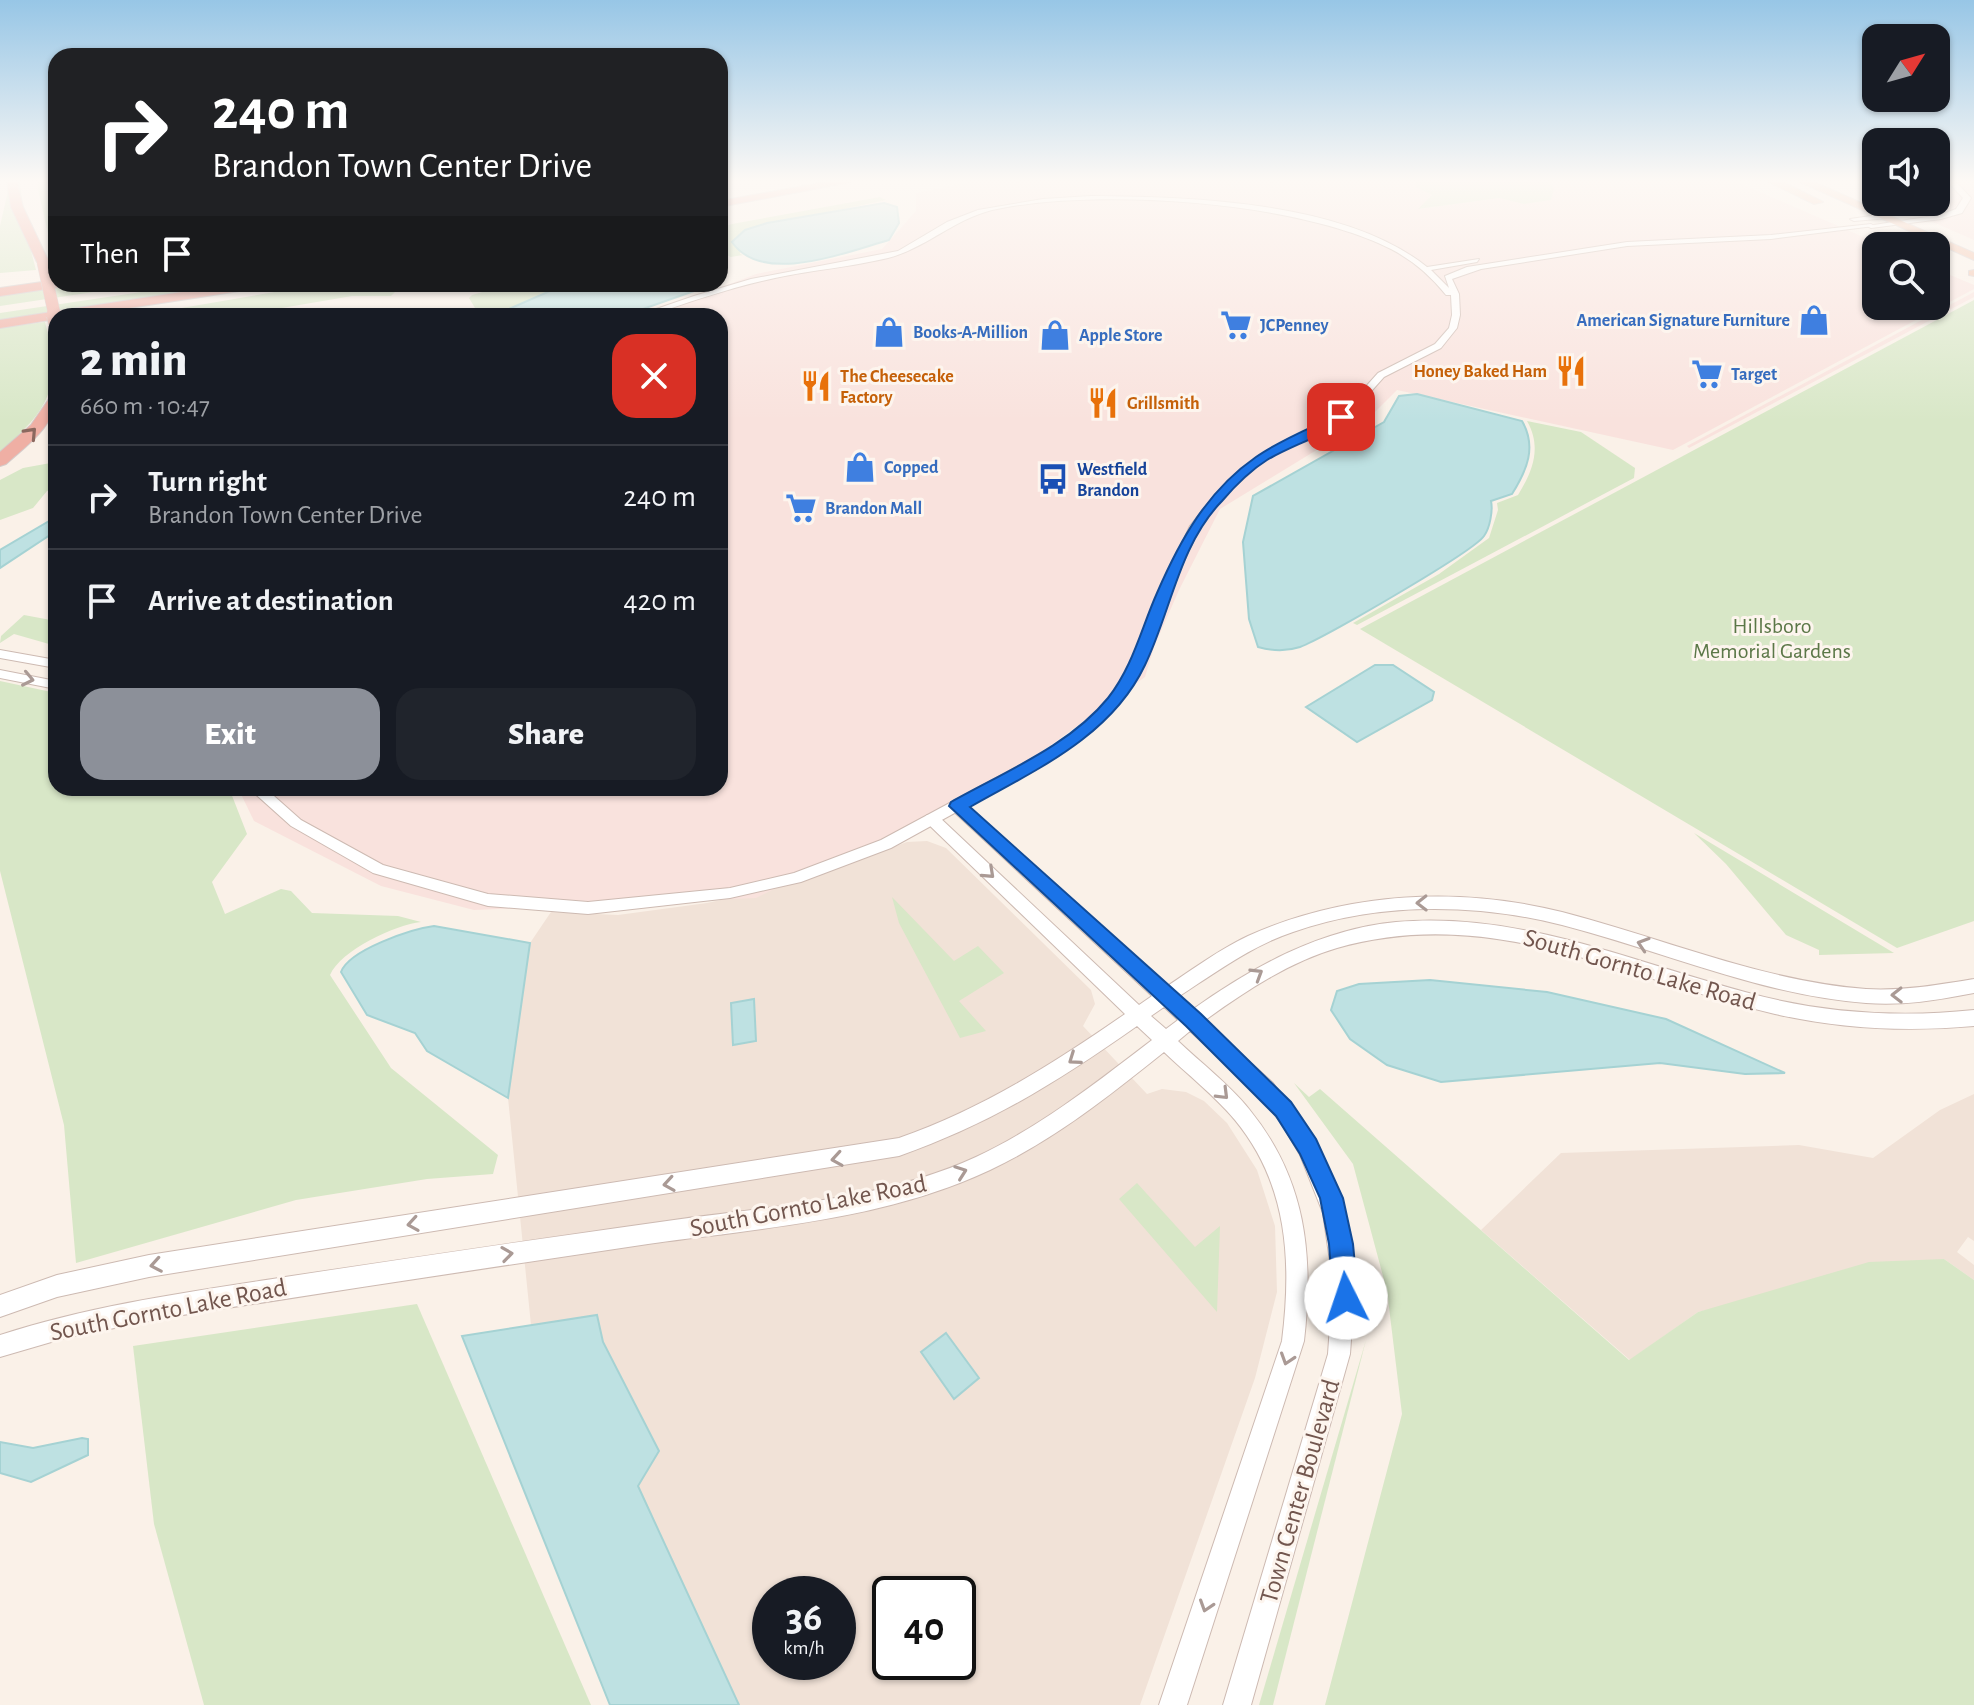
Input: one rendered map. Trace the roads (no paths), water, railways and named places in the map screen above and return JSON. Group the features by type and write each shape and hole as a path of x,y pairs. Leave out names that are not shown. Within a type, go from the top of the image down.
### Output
{"highway":[{"path":"43,262 48,285"},
{"path":"28,273 48,271"},
{"path":"0,292 48,285"},
{"path":"0,309 116,292"},
{"path":"104,308 207,292"},
{"path":"0,324 48,317"},
{"path":"0,461 36,428 48,411"}],"street":[{"path":"728,289 769,277 852,262"},
{"path":"1415,262 1429,271 1455,300"},
{"path":"1433,262 1452,264"},
{"path":"1429,271 1467,262"},
{"path":"1429,271 1518,262"},
{"path":"266,796 296,823 378,869 488,900 588,908 730,893 796,878 886,844 1055,752 1092,725 1114,701 1137,665 1163,595 1195,526 1217,498 1260,459 1346,414 1381,375 1438,346 1453,328 1455,300 1448,278 1478,268"},
{"path":"666,308 719,292"},
{"path":"0,654 48,663"},
{"path":"0,674 48,683"},
{"name":"Town Center Boulevard","path":"957,806 1266,1089 1299,1131 1331,1198 1346,1281 1339,1354 1237,1705"},
{"name":"Town Center Boulevard","path":"932,819 1224,1095 1258,1134 1287,1191 1300,1261 1299,1300 1293,1341 1173,1705"},
{"name":"South Gornto Lake Road","path":"0,1306 57,1286 165,1264 899,1147 972,1120 1021,1095 1234,952 1285,927 1365,907 1424,903 1480,905 1558,918 1733,972 1798,987 1893,996 1931,994 1974,986"},
{"name":"South Gornto Lake Road","path":"0,1346 105,1316 402,1269 721,1224 879,1197 965,1171 1009,1151 1075,1111 1251,977 1320,944 1392,929 1445,926 1553,940 1744,999 1806,1013 1889,1023 1974,1018"}],"water":[{"path":"762,262 808,262 784,264"},
{"path":"548,292 691,292 646,308 511,308"},
{"path":"1417,394 1522,421 1529,440 1528,458 1512,494 1491,501 1488,528 1474,545 1396,594 1300,647 1279,650 1258,647 1249,619 1243,542 1253,496 1384,422 1399,396"},
{"path":"48,522 48,536 0,568 0,550"},
{"path":"1375,665 1393,665 1434,692 1432,700 1357,742 1306,707"},
{"path":"434,926 530,943 508,1098 427,1051 415,1033 367,1015 341,972 346,964 368,949 411,931"},
{"path":"1430,980 1547,992 1666,1019 1785,1073 1745,1074 1660,1063 1441,1082 1387,1065 1350,1039 1331,1010 1337,991 1359,984"},
{"path":"754,999 756,1041 733,1045 731,1003"},
{"path":"597,1315 603,1342 659,1451 638,1486 739,1705 610,1705 462,1336"},
{"path":"946,1333 979,1378 954,1399 921,1352"},
{"path":"88,1439 88,1455 31,1482 0,1473 0,1442 33,1448"}],"place":[{"name":"American Signature Furniture","path":"1814,320"},
{"name":"JCPenney","path":"1236,325"},
{"name":"Books-A-Million","path":"889,332"},
{"name":"Apple Store","path":"1055,335"},
{"name":"Honey Baked Ham","path":"1571,371"},
{"name":"Target","path":"1707,374"},
{"name":"The Cheesecake Factory","path":"816,386"},
{"name":"Grillsmith","path":"1103,403"},
{"name":"Copped","path":"860,467"},
{"name":"Westfield Brandon","path":"1053,479"},
{"name":"Brandon Mall","path":"801,508"}],"park label":[{"name":"Hillsboro Memorial Gardens","path":"1772,638"}]}
